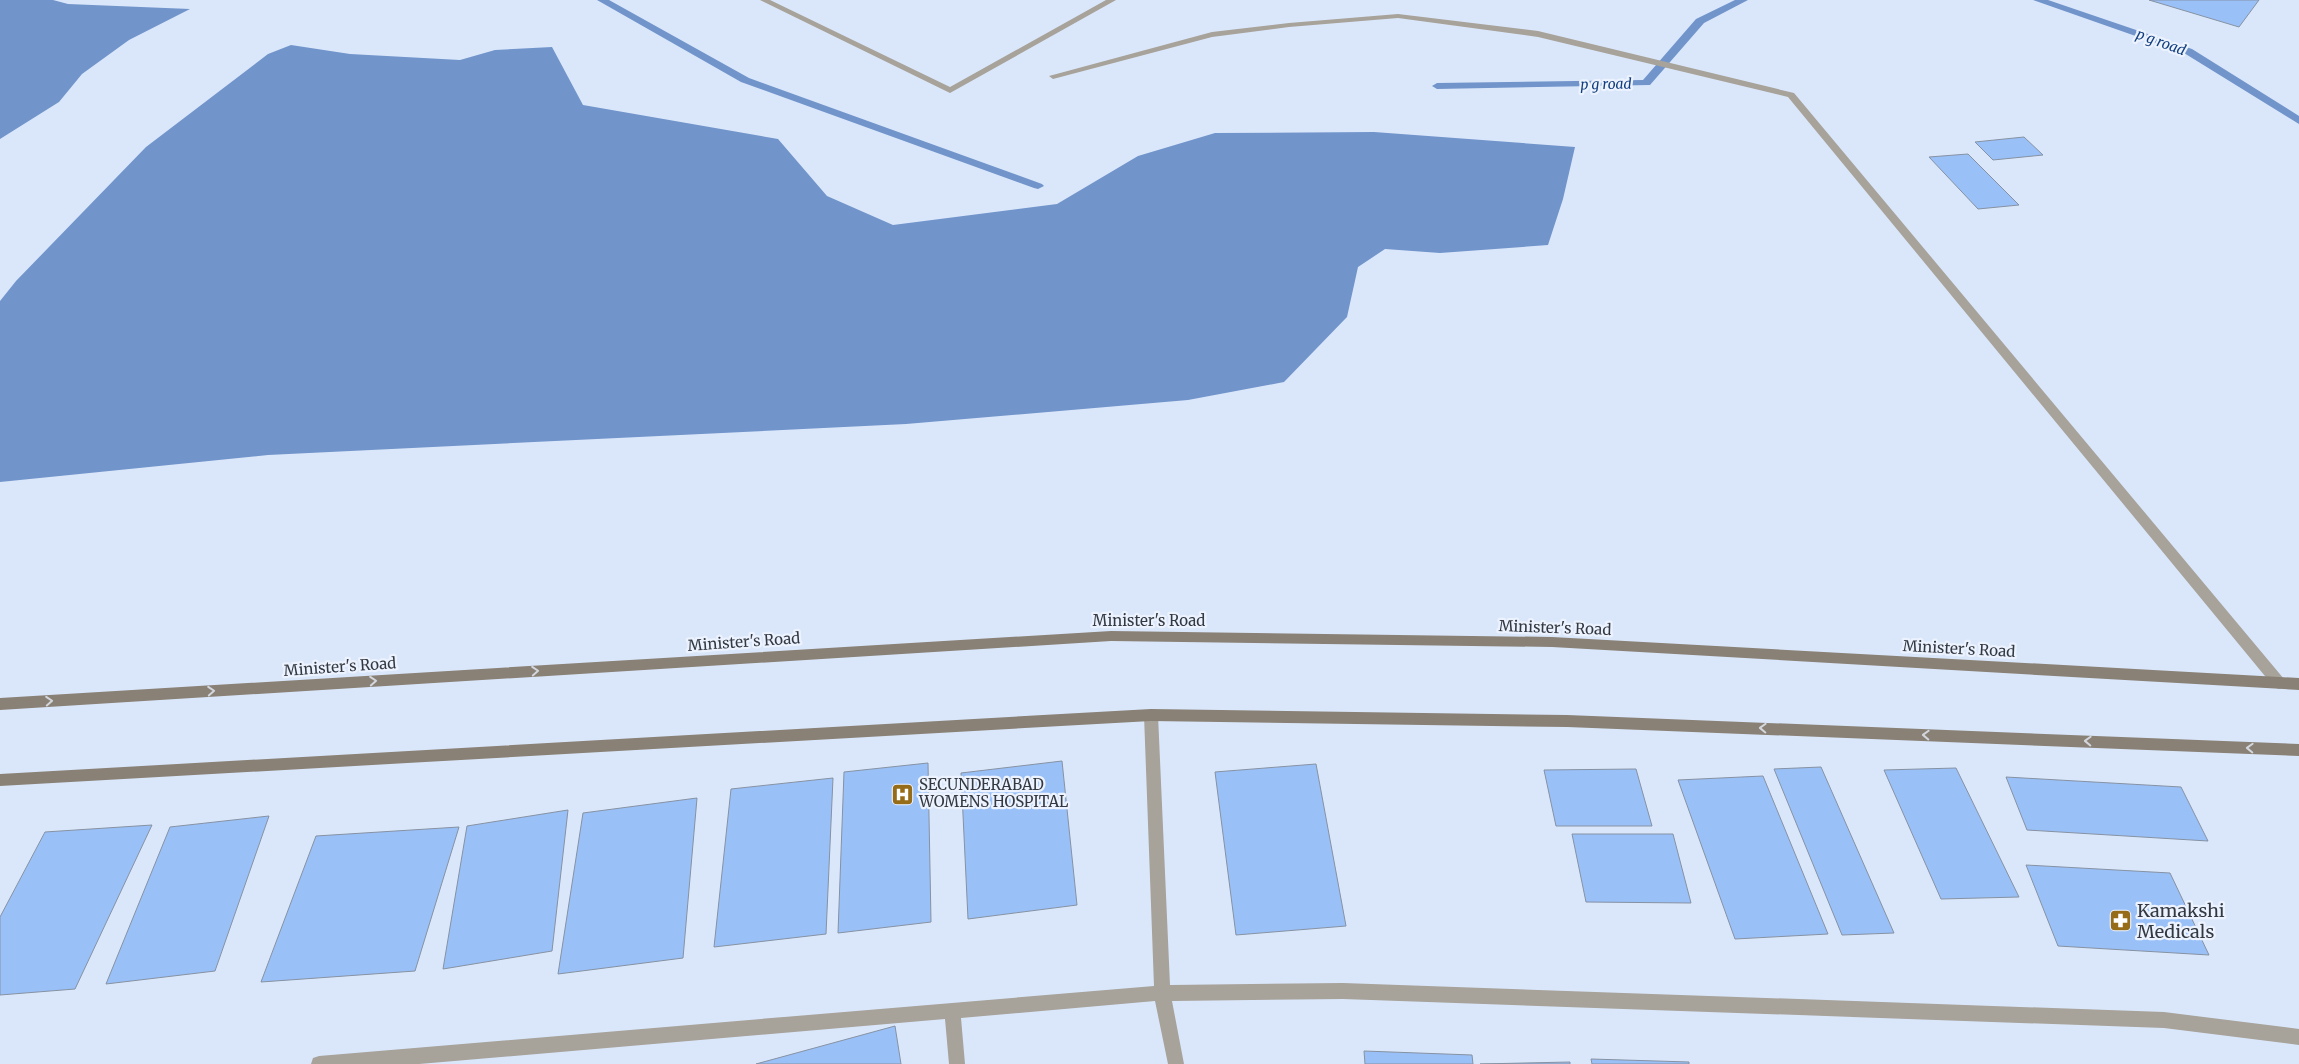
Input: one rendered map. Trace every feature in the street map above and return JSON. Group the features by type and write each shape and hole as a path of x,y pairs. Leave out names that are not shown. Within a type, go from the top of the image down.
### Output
{"main road":[{"name":"Minister's Road","path":"0,704 1111,636 1552,642 2299,684"},
{"path":"0,780 1151,715 1567,720 2299,750"}],"street":[{"path":"764,0 950,90 1112,0"},
{"path":"1053,76 1212,35 1289,25 1398,16 1538,34 1791,94 2279,683"},
{"path":"1151,715 1162,993 1176,1064"},
{"path":"319,1064 1162,993 1343,992 2164,1020 2299,1037"},
{"path":"952,1010 957,1064"}],"water":[{"path":"0,0 53,0 68,4 190,9 129,40 82,74 59,102 0,139"},
{"path":"291,45 350,54 460,60 495,50 552,47 583,105 778,139 827,196 893,225 1057,204 1138,156 1215,133 1374,132 1575,147 1563,199 1548,245 1440,253 1385,249 1358,267 1347,317 1284,382 1188,400 906,424 268,455 0,482 0,301 16,281 146,147 268,54"}],"building":[{"path":"2149,0 2259,0 2239,27"},
{"path":"2024,137 2043,155 1993,160 1975,142"},
{"path":"1968,154 2019,205 1978,209 1929,157"},
{"path":"1062,761 1077,905 968,919 961,773"},
{"path":"928,763 931,922 838,933 844,772"},
{"path":"1316,764 1346,926 1236,935 1215,772"},
{"path":"1821,767 1894,933 1842,935 1774,769"},
{"path":"1956,768 2019,897 1941,899 1884,770"},
{"path":"1636,769 1652,826 1556,826 1544,770"},
{"path":"1763,776 1828,934 1735,939 1678,780"},
{"path":"2006,777 2181,787 2208,841 2027,830"},
{"path":"833,778 826,934 714,947 731,789"},
{"path":"697,798 683,958 558,974 583,813"},
{"path":"568,810 552,951 443,969 467,826"},
{"path":"269,816 215,971 106,984 170,827"},
{"path":"152,825 75,989 0,995 0,917 45,832"},
{"path":"459,827 415,971 261,982 316,836"},
{"path":"1572,834 1673,834 1691,903 1586,902"},
{"path":"2026,865 2170,873 2209,955 2058,946"},
{"path":"895,1026 901,1064 756,1064"},
{"path":"1364,1051 1472,1055 1473,1064 1365,1064"},
{"path":"1591,1059 1689,1062 1689,1064 1592,1064"},
{"path":"1570,1062 1570,1064 1480,1064"}],"waterway":[{"path":"602,0 745,80 1038,186"},
{"name":"p g road","path":"1437,86 1646,83 1700,21 1743,0"},
{"name":"p g road","path":"2038,0 2188,51 2299,121"}],"place":[{"name":"SECUNDERABAD WOMENS HOSPITAL","path":"903,794"},
{"name":"Kamakshi Medicals","path":"2121,921"}]}
